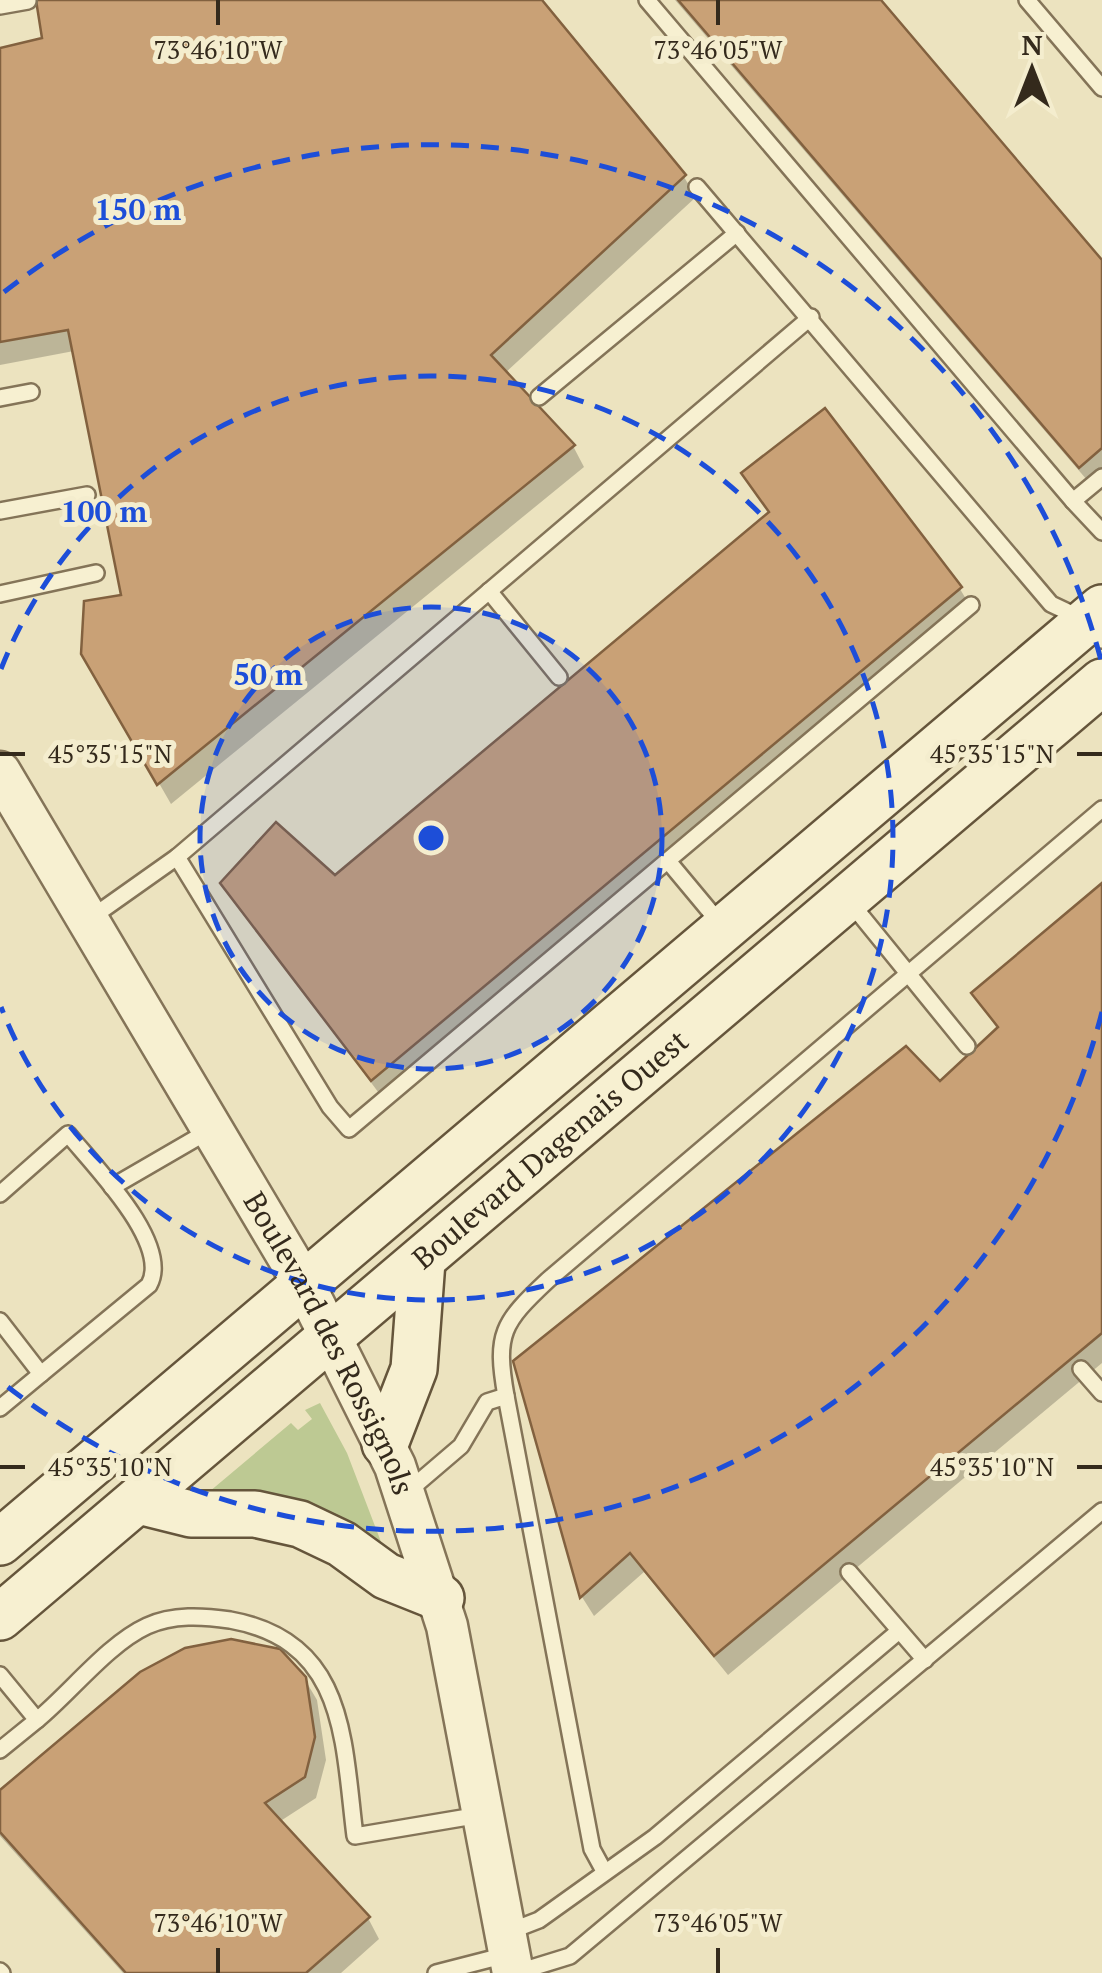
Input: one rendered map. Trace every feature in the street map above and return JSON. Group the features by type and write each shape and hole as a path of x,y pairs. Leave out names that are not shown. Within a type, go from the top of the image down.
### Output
{"main road":[{"name":"Boulevard Dagenais Ouest","path":"0,1542 724,928 1097,623"},
{"name":"Boulevard Dagenais Ouest","path":"0,1617 1102,682"},
{"path":"385,1444 414,1370 422,1261"},
{"path":"138,1501 191,1514 255,1514 300,1524 342,1544 386,1576 440,1598"}],"street":[{"name":"Boulevard des Rossignols","path":"0,772 304,1284 385,1444 406,1493 440,1598 511,1958"}],"lane":[{"path":"647,0 1102,532"},
{"path":"1027,0 1102,88"},
{"path":"0,6 28,1"},
{"path":"697,187 811,317 1050,604 1097,623"},
{"path":"539,397 737,233"},
{"path":"88,920 177,857 811,317"},
{"path":"0,398 31,392"},
{"path":"1073,501 1102,476"},
{"path":"0,511 87,495"},
{"path":"0,594 96,574"},
{"path":"489,592 559,677"},
{"path":"177,857 330,1107 349,1129 970,605"},
{"path":"604,1871 592,1849 506,1396 499,1345 502,1331 524,1302 1102,809"},
{"path":"668,861 724,928"},
{"path":"847,899 967,1046"},
{"path":"112,1187 212,1129"},
{"path":"0,1194 68,1134 112,1187 153,1251 154,1276 149,1285 0,1408"},
{"path":"0,1321 40,1374"},
{"path":"1081,1369 1102,1393"},
{"path":"406,1493 462,1446 482,1406 506,1396"},
{"path":"436,1973 511,1958 570,1956 1102,1511"},
{"path":"849,1572 925,1660"},
{"path":"0,1750 78,1686 108,1653 146,1626 181,1617 246,1624 298,1648 327,1684 339,1718 356,1836 483,1814"},
{"path":"511,1958 532,1924 654,1838 899,1630"},
{"path":"0,1676 37,1720"}],"green space":[{"path":"320,1403 347,1453 383,1547 203,1497 291,1423 298,1430 312,1419 305,1410"}],"building":[{"path":"36,0 542,0 686,175 491,355 575,445 157,785 81,654 84,601 121,595 68,330 0,342 0,48 42,38"},
{"path":"678,0 881,0 1102,260 1102,448 1079,468"},
{"path":"825,408 962,587 371,1081 220,883 276,822 335,875 769,512 741,473"},
{"path":"1102,883 1102,1333 714,1656 630,1553 580,1598 513,1361 906,1046 940,1081 998,1027 971,993"},
{"path":"231,1639 280,1649 306,1677 315,1737 305,1777 265,1803 370,1917 306,1973 126,1973 0,1832 0,1790 140,1672 185,1648"}]}
